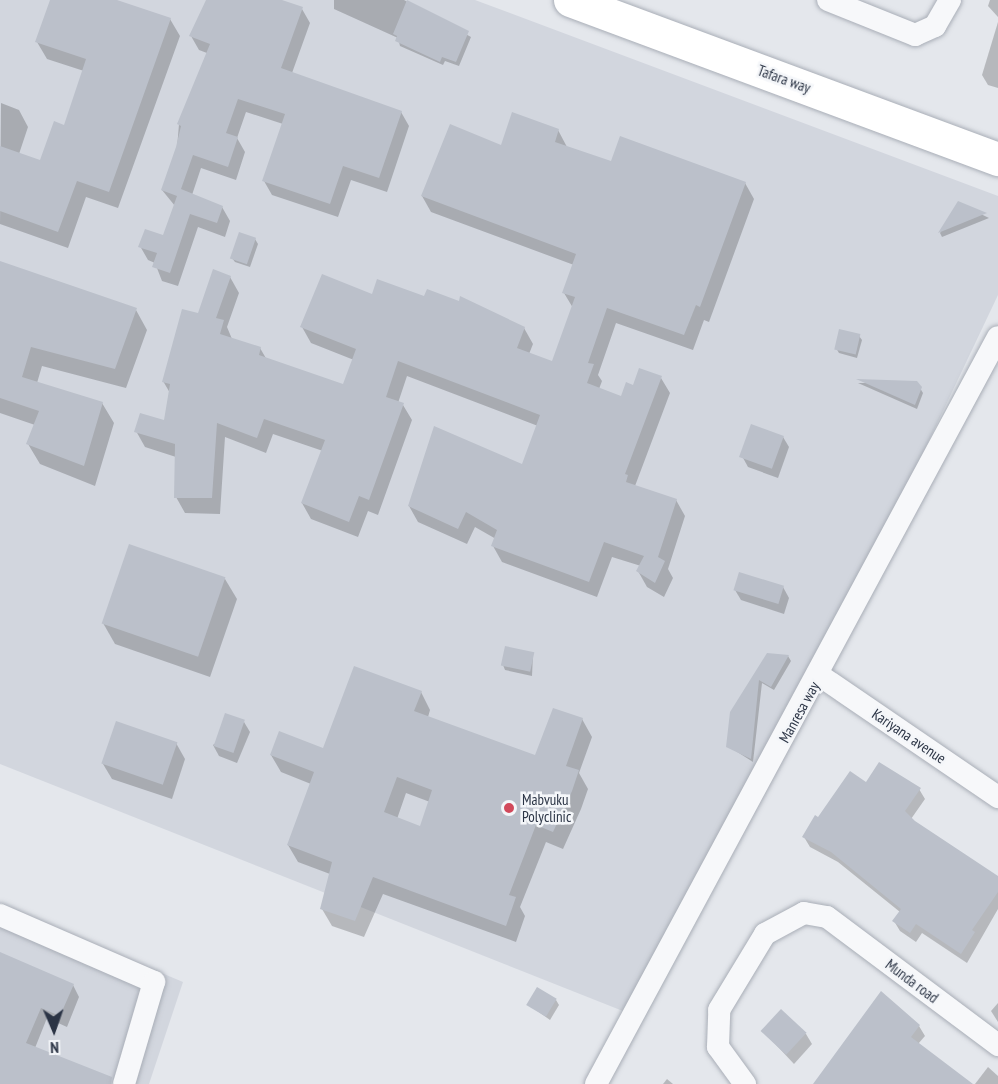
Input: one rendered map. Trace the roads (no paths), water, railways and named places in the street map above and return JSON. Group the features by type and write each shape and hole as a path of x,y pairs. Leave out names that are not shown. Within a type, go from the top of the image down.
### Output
{"street":[{"name":"Tafara way","path":"570,0 998,159"},
{"path":"828,0 915,35 936,26 950,0"},
{"name":"Manresa way","path":"596,1084 819,675 998,337"},
{"name":"Kariyana avenue","path":"819,675 997,794"},
{"name":"Munda road","path":"744,1083 718,1047 719,1010 765,934 804,913 827,917 998,1044"},
{"path":"0,915 154,982 124,1084"}],"place":[{"name":"Mabvuku Polyclinic","path":"509,808"}]}
